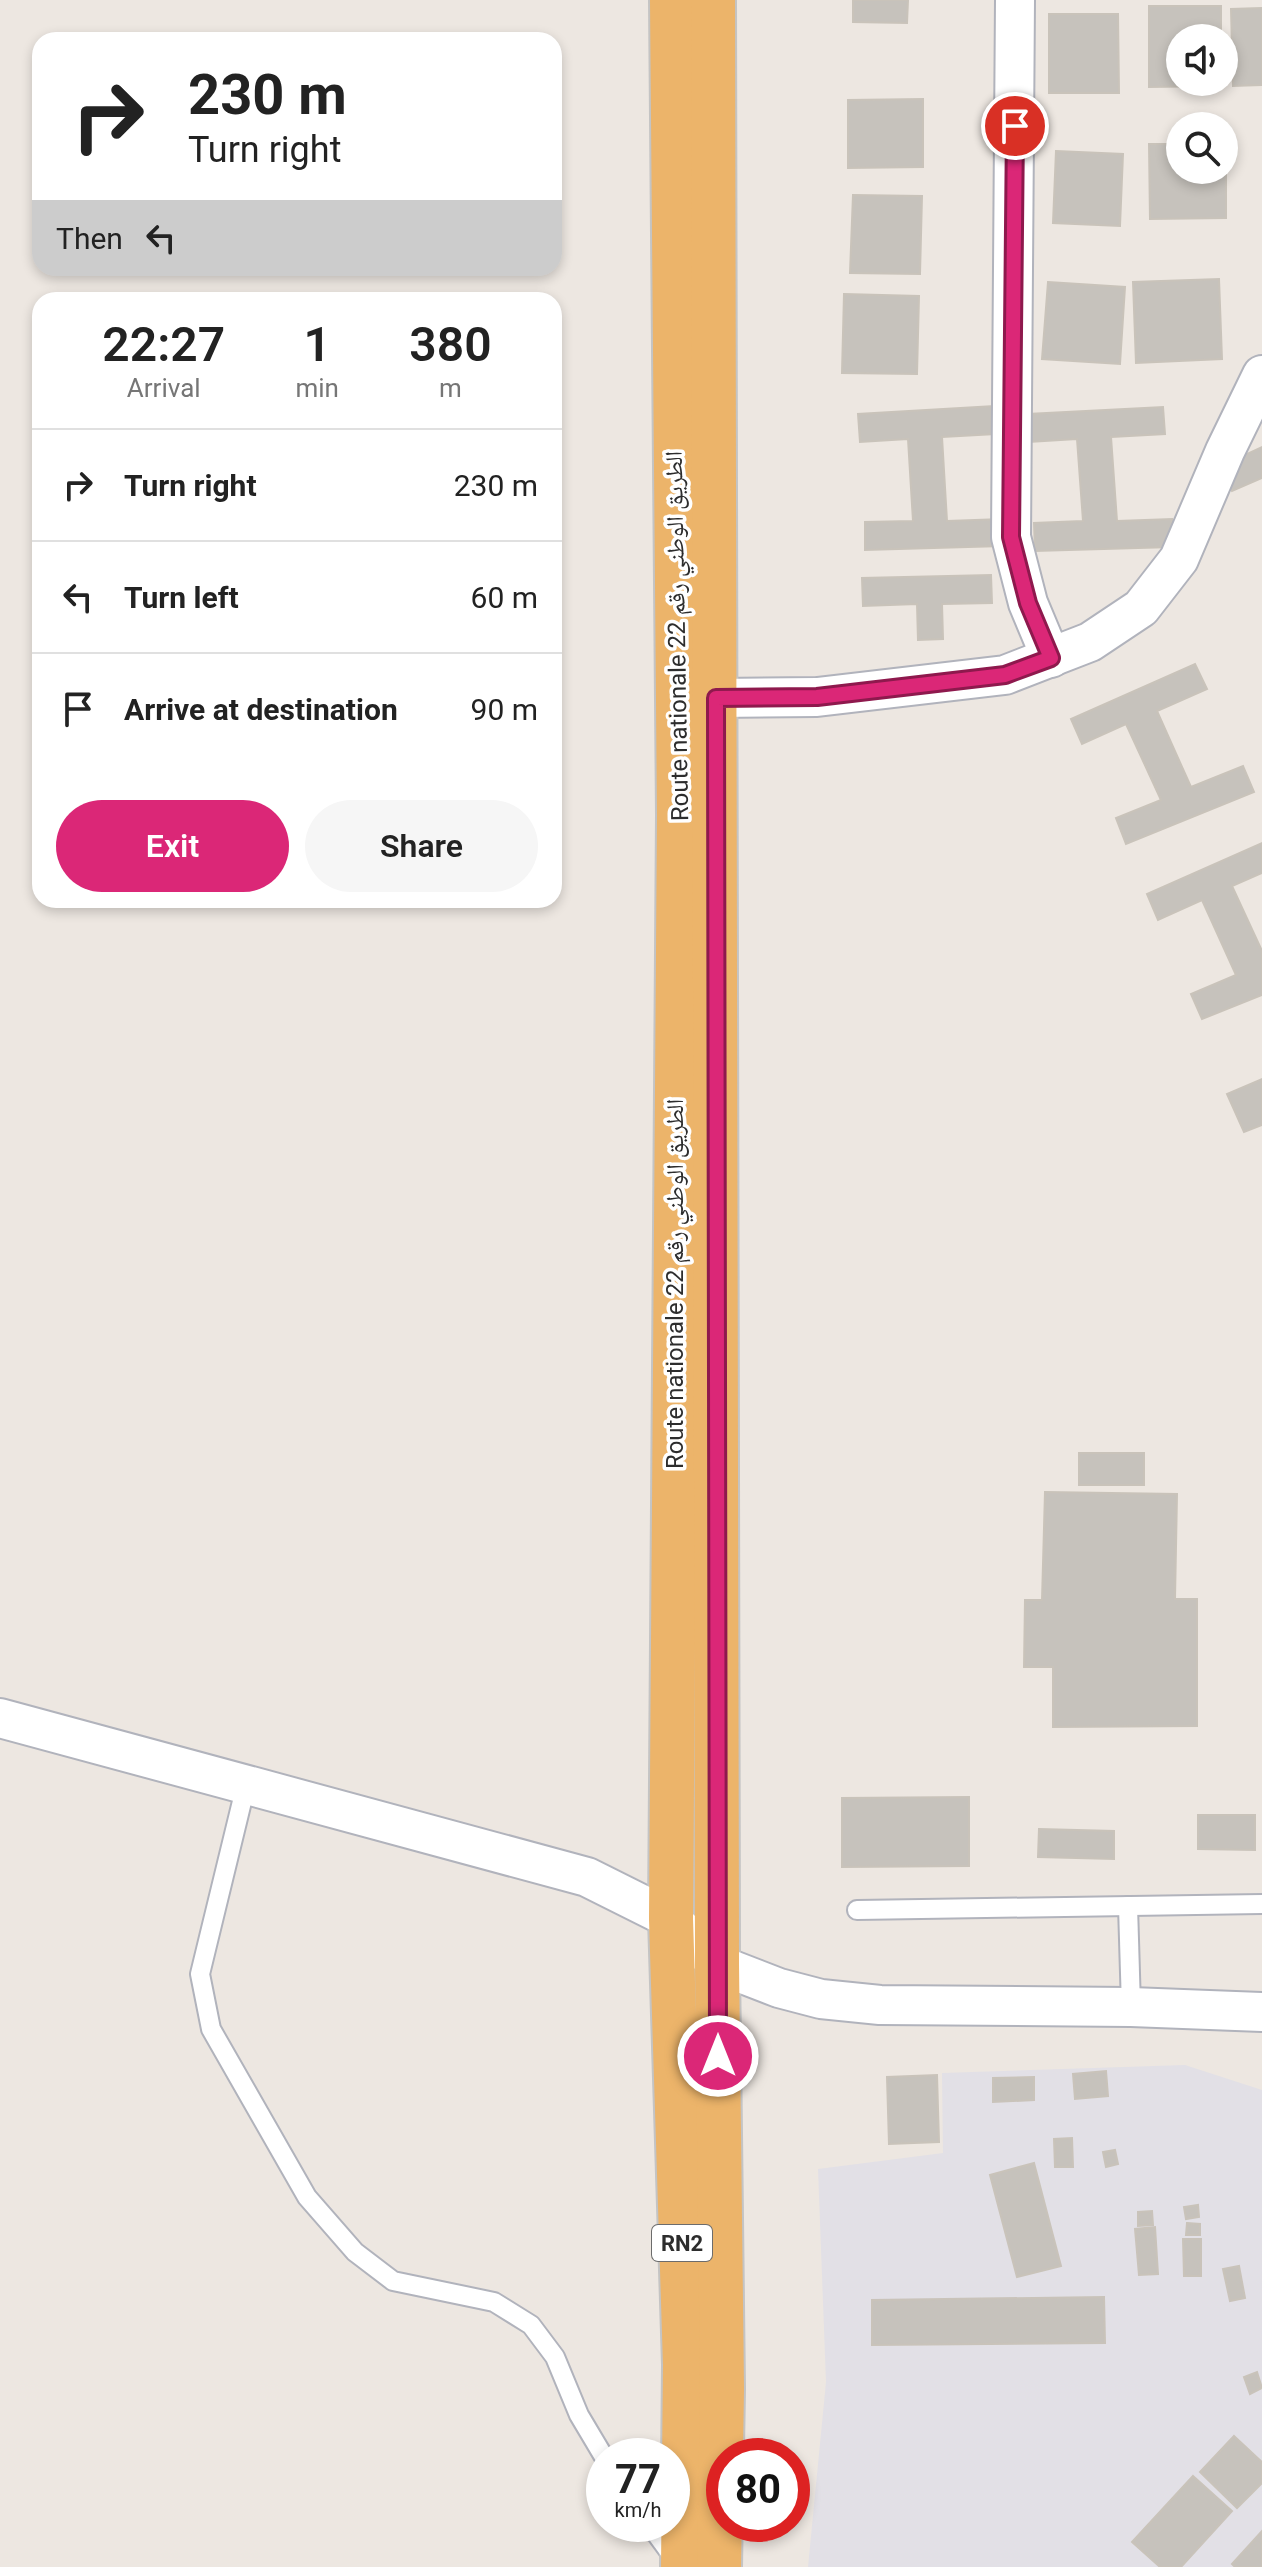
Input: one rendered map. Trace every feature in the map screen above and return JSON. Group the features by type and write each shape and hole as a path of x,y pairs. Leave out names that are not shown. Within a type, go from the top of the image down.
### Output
{"highway":[{"name":"Route nationale 22 الطريق الوطني رقم","path":"672,0 697,696 722,2389 719,2567"},
{"name":"Route nationale 22 الطريق الوطني رقم","path":"682,2567 685,2365 671,1919 679,815 697,696 713,0"}],"street":[{"path":"1015,0 1011,537 1028,603 1051,658"},
{"path":"697,696 817,697 1005,675 1090,642 1141,608 1179,559 1225,451 1262,375"},
{"path":"0,1718 587,1877 671,1919 717,1964 779,1988 821,1999 880,2005 1131,2007 1262,2012"}],"lane":[{"path":"246,1785 200,1974 211,2029 307,2197 355,2252 393,2281 494,2302 531,2325 555,2357 579,2415 593,2438"},
{"path":"857,1910 1262,1904"},
{"path":"1128,1906 1131,2007"},
{"path":"663,2542 682,2567"}],"shaded area":[{"path":"1185,2065 1262,2090 1262,2567 808,2567 826,2382 818,2169 943,2153 942,2073"}],"building":[{"path":"853,0 908,0 907,23 853,22"},
{"path":"1149,6 1221,6 1221,24 1166,24 1166,87 1149,87"},
{"path":"1262,8 1262,85 1238,86 1238,24 1231,24 1231,9"},
{"path":"1049,14 1118,14 1119,93 1049,93"},
{"path":"923,99 923,167 848,168 848,100"},
{"path":"1149,144 1166,144 1166,184 1226,184 1226,218 1150,219"},
{"path":"1056,151 1123,154 1120,226 1053,223"},
{"path":"853,195 922,196 920,274 850,273"},
{"path":"1219,279 1222,359 1136,363 1133,282"},
{"path":"1048,282 1125,287 1120,364 1042,359"},
{"path":"844,294 919,296 917,374 842,373"},
{"path":"994,406 995,434 942,437 947,521 1002,519 1002,546 865,550 865,522 913,521 908,439 860,442 858,414"},
{"path":"1163,407 1165,434 1111,437 1117,521 1172,519 1172,547 1035,551 1034,523 1083,521 1077,439 1029,442 1028,414"},
{"path":"1262,447 1262,478 1232,491 1221,466"},
{"path":"991,575 992,603 942,604 943,639 918,640 917,604 863,606 862,578"},
{"path":"1195,664 1207,689 1157,711 1191,787 1243,766 1254,792 1126,844 1116,818 1161,800 1126,724 1082,744 1071,719"},
{"path":"1262,843 1262,873 1232,886 1262,951 1262,995 1202,1019 1191,994 1236,975 1202,900 1158,920 1147,894"},
{"path":"1262,1079 1262,1125 1244,1132 1227,1094"},
{"path":"1079,1453 1144,1453 1144,1485 1079,1485"},
{"path":"1045,1492 1177,1494 1175,1599 1197,1599 1197,1726 1053,1727 1053,1667 1024,1667 1025,1600 1042,1600"},
{"path":"969,1797 969,1866 842,1867 842,1798"},
{"path":"1198,1815 1255,1815 1255,1850 1198,1849"},
{"path":"1039,1829 1114,1831 1114,1859 1038,1857"},
{"path":"1106,2071 1108,2096 1075,2099 1073,2074"},
{"path":"937,2075 939,2142 889,2144 887,2077"},
{"path":"1034,2077 1034,2100 993,2102 993,2078"},
{"path":"1072,2138 1073,2167 1055,2167 1054,2139"},
{"path":"1115,2150 1118,2164 1106,2167 1103,2152"},
{"path":"1034,2163 1061,2266 1017,2277 990,2175"},
{"path":"1198,2205 1199,2217 1186,2219 1184,2207"},
{"path":"1152,2211 1153,2225 1138,2226 1138,2212"},
{"path":"1187,2223 1200,2224 1200,2235 1186,2235"},
{"path":"1155,2227 1158,2274 1139,2275 1135,2229"},
{"path":"1183,2239 1201,2239 1201,2276 1184,2276"},
{"path":"1239,2266 1245,2298 1230,2301 1223,2269"},
{"path":"1104,2297 1105,2343 872,2345 872,2300"},
{"path":"1257,2372 1262,2388 1250,2394 1244,2377"},
{"path":"1234,2436 1262,2462 1262,2483 1237,2508 1200,2472"},
{"path":"1193,2476 1232,2511 1181,2567 1160,2567 1132,2542"},
{"path":"1262,2531 1262,2567 1235,2567 1232,2564"}],"route":[{"path":"718,2056 716,698 817,697 1005,675 1051,658 1028,603 1011,537 1015,126"}]}
